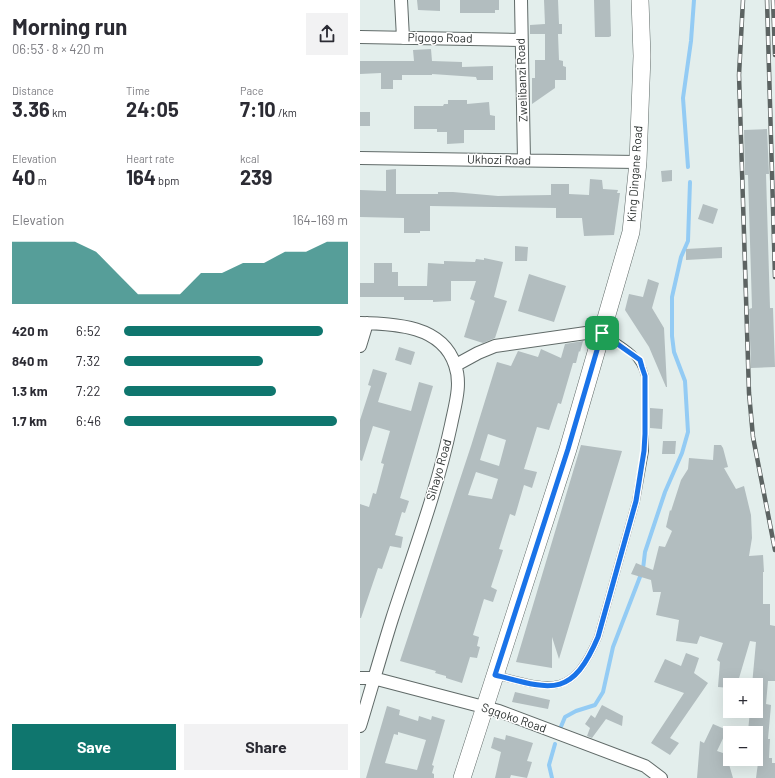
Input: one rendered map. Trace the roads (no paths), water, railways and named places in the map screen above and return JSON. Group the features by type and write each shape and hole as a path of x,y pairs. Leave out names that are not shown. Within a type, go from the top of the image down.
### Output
{"street":[{"path":"400,0 403,38"},
{"name":"Zwelibanzi Road","path":"521,0 520,40 524,160"},
{"name":"King Dingane Road","path":"462,778 568,449 631,232 638,162 642,56 640,0"},
{"name":"Pigogo Road","path":"360,37 520,40"},
{"name":"Ukhozi Road","path":"360,158 638,162"},
{"path":"360,346 364,323"},
{"name":"Sihayo Road","path":"360,726 373,678 443,463 458,390 456,365 448,351 434,336 414,328 387,323 364,323"},
{"path":"456,365 495,346 586,333 602,333"},
{"name":"Sgqoko Road","path":"360,678 373,678 484,707 645,766 661,778"}],"lane":[{"path":"495,675 527,683 555,685 574,678 589,657 598,637 636,501 644,451 645,376 640,360 602,333"}],"waterway":[{"path":"688,167 683,98 691,41 694,0"},
{"path":"560,729 565,717 576,711 595,705 603,692 613,647 643,569 645,552 665,492 682,453 688,432 685,381 674,352 672,336 672,297 681,257 688,241 690,182"},
{"path":"552,778 549,765 555,744"}],"railway":[{"path":"743,0 739,75 749,393 753,437 775,550"},
{"path":"767,0 775,277"},
{"path":"773,0 775,55"}]}
